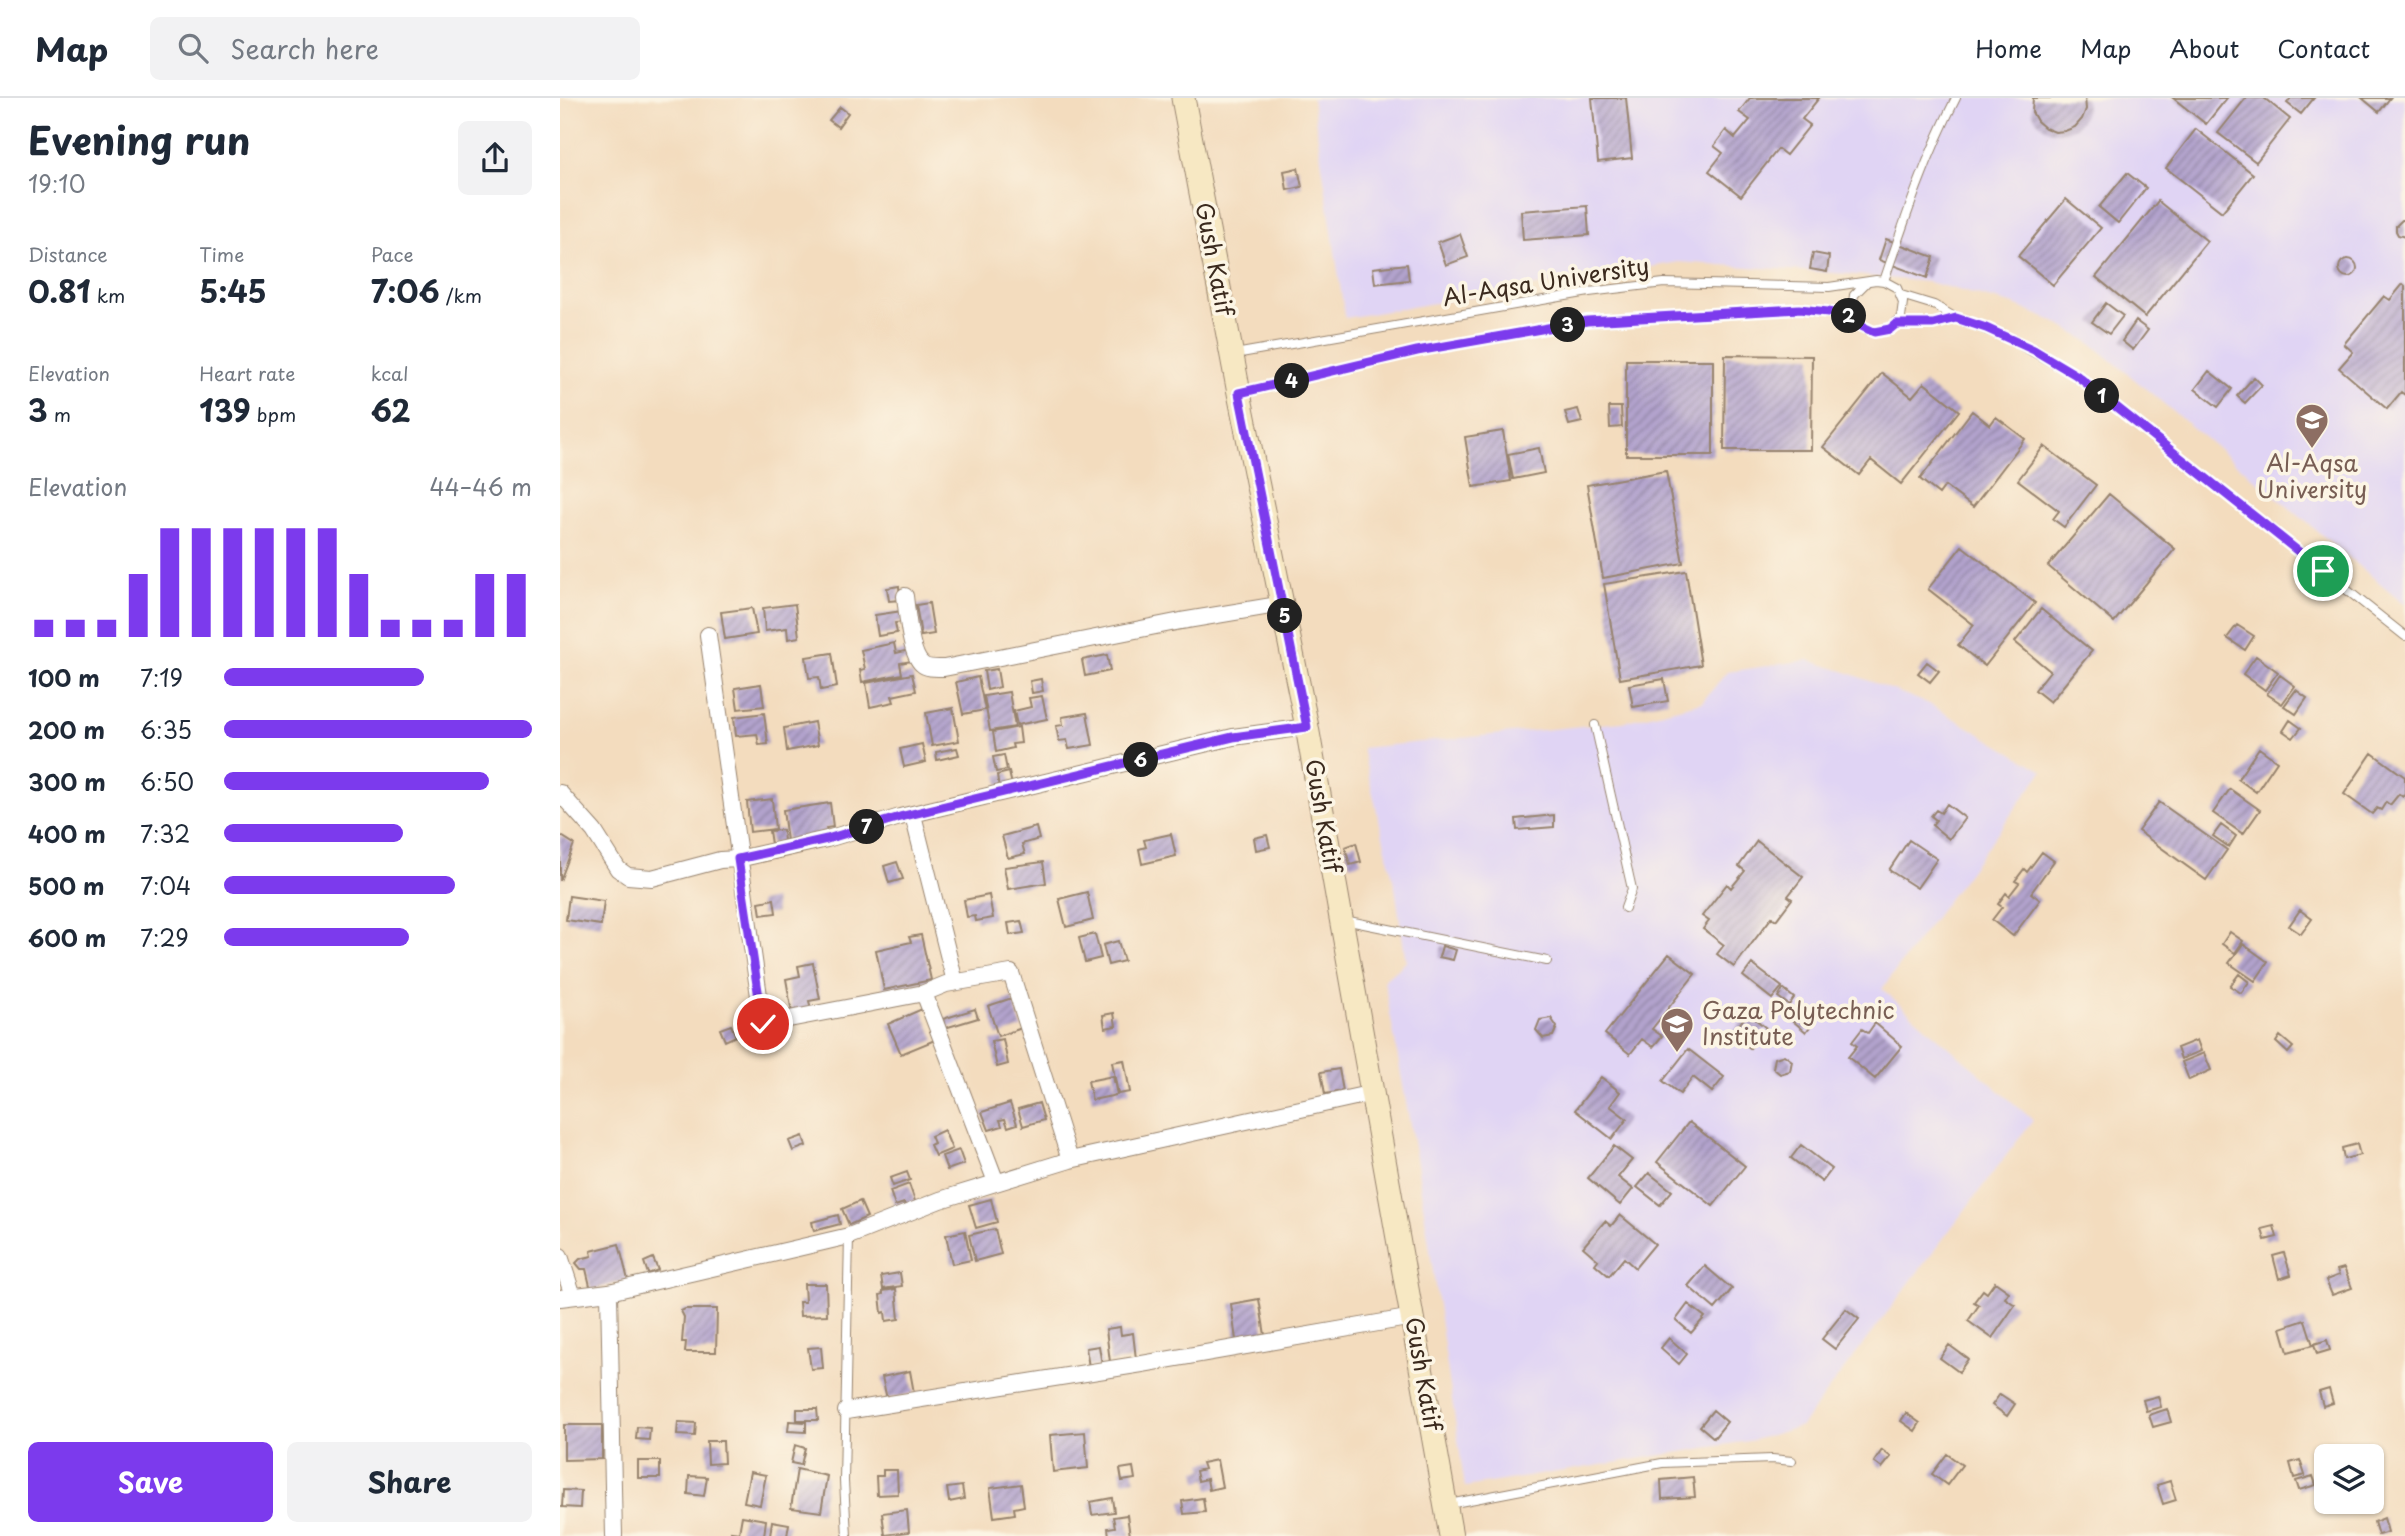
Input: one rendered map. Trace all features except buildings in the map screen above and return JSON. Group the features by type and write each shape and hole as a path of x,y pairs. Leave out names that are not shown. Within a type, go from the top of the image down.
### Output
{"main road":[{"name":"Gush Katif","path":"1183,98 1239,393 1307,727 1451,1536"}],"street":[{"path":"905,596 913,644 920,663 944,668 1181,621 1283,604"},
{"path":"708,635 763,1024 924,993 955,982 1011,973 1070,1160"},
{"path":"560,793 594,831 618,869 628,876 652,878 720,860 738,859 827,839 900,817 1233,737 1307,727"},
{"path":"913,815 955,982"},
{"path":"924,993 996,1182"},
{"path":"560,1255 566,1297 609,1292 849,1236 940,1200 1070,1160 1373,1093"},
{"path":"609,1292 614,1536"},
{"path":"846,1411 1413,1317"}],"lane":[{"path":"1884,281 1908,210 1956,98"},
{"path":"1901,295 1903,309 1896,324 1890,329 1874,332 1859,325 1854,318 1854,295 1867,282 1884,281 1891,284 1901,295 1934,305 1956,318 2008,338 2076,375 2405,636"},
{"name":"Al-Aqsa University","path":"1232,355 1628,287 1664,284 1829,287 1867,282"},
{"name":"Al-Aqsa University","path":"1239,393 1417,351 1587,321 1799,309 1854,318"},
{"path":"1896,324 1933,324 1956,318"},
{"path":"1595,725 1632,889 1625,908"},
{"path":"1342,920 1547,961"},
{"path":"847,1536 844,1481 849,1236"},
{"path":"1446,1505 1662,1463 1772,1459 1792,1461"}],"shaded area":[{"name":"Al-Aqsa University","path":"1312,98 2405,98 2405,604 2092,344 2055,322 2015,305 1928,282 1679,262 1345,318"},
{"name":"Gaza Polytechnic Institute","path":"1808,660 1929,704 2043,771 1882,989 2033,1120 1801,1426 1754,1440 1465,1487 1417,1163 1384,980 1406,962 1395,887 1362,748 1623,722 1702,702 1727,672"}],"place":[{"name":"Al-Aqsa University","path":"2312,450"},
{"name":"Gaza Polytechnic Institute","path":"1677,1054"}],"route":[{"path":"763,1024 738,859 1233,737 1307,727 1239,393 1417,351 1587,321 1799,309 1854,318 1866,329 1882,332 1896,324 1933,324 1956,318 1986,328 2034,350 2076,375 2323,571"}]}
